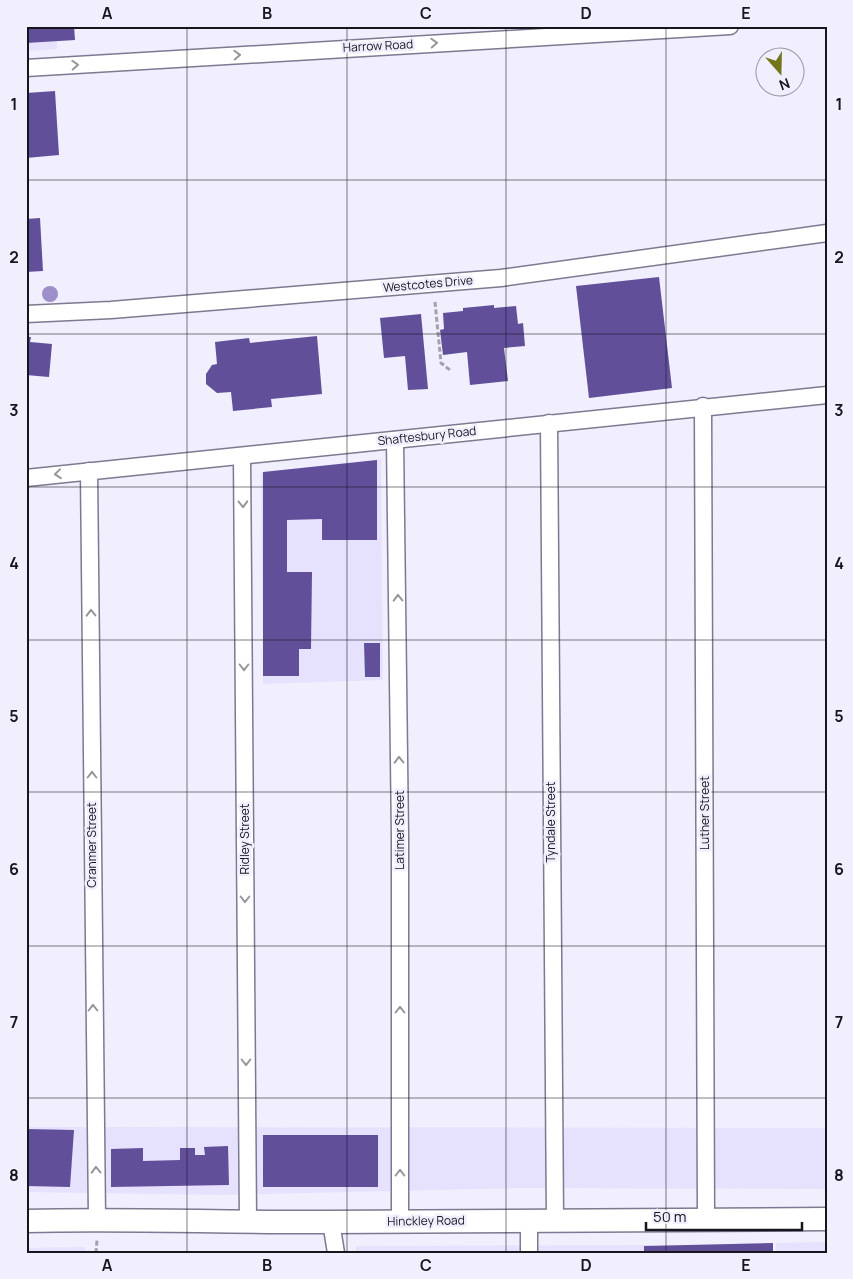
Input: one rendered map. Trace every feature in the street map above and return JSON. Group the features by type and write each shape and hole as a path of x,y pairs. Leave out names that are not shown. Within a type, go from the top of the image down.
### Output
{"street":[{"name":"Harrow Road","path":"26,68 506,32 730,26"},
{"name":"Westcotes Drive","path":"26,314 111,310 501,278 827,233"},
{"name":"Shaftesbury Road","path":"26,478 703,406 827,395"},
{"name":"Luther Street","path":"703,406 706,1220"},
{"name":"Tyndale Street","path":"549,423 552,1077 556,1220"},
{"name":"Latimer Street","path":"395,440 400,818 400,1221"},
{"name":"Ridley Street","path":"242,456 248,1222"},
{"name":"Cranmer Street","path":"89,471 94,1088 97,1219"},
{"name":"Hinckley Road","path":"26,1221 97,1219 248,1222 706,1220 826,1223"},
{"path":"529,1221 529,1253"},
{"path":"331,1222 336,1253"}],"path":[{"path":"433,284 441,363 450,370"}],"shaded area":[{"path":"26,26 58,26 57,49 26,51"},
{"path":"381,459 383,680 263,684 261,473"},
{"path":"26,1127 827,1128 827,1189 519,1188 221,1195 26,1192"},
{"path":"827,1242 827,1253 776,1253 776,1243"},
{"path":"652,1245 653,1253 356,1253 356,1246"},
{"path":"85,1247 85,1253 26,1253 26,1248"}],"building":[{"path":"26,26 74,26 75,40 26,43"},
{"path":"55,91 59,155 26,158 26,93"},
{"path":"40,218 43,271 26,272 26,219"},
{"path":"659,277 672,388 589,398 576,286"},
{"path":"494,305 494,308 516,306 518,324 523,323 525,346 504,348 508,381 470,385 467,352 443,355 440,330 444,329 443,313 463,311 463,308"},
{"path":"421,314 428,389 408,390 405,356 384,358 380,318"},
{"path":"317,336 322,394 271,399 272,407 233,411 231,392 217,393 206,384 206,374 212,365 217,364 215,342 249,338 250,343"},
{"path":"26,337 31,337 30,342 52,344 49,377 26,375"},
{"path":"377,460 377,540 322,540 322,519 287,520 287,572 312,572 311,649 299,649 299,676 263,676 263,472"},
{"path":"364,643 380,643 380,677 365,677"},
{"path":"26,1129 74,1130 70,1187 26,1186"},
{"path":"263,1135 378,1135 378,1187 263,1187"},
{"path":"228,1146 229,1185 111,1187 111,1149 143,1148 143,1161 180,1160 180,1148 195,1148 195,1155 205,1155 204,1147"},
{"path":"773,1243 773,1253 644,1253 644,1246"}]}
